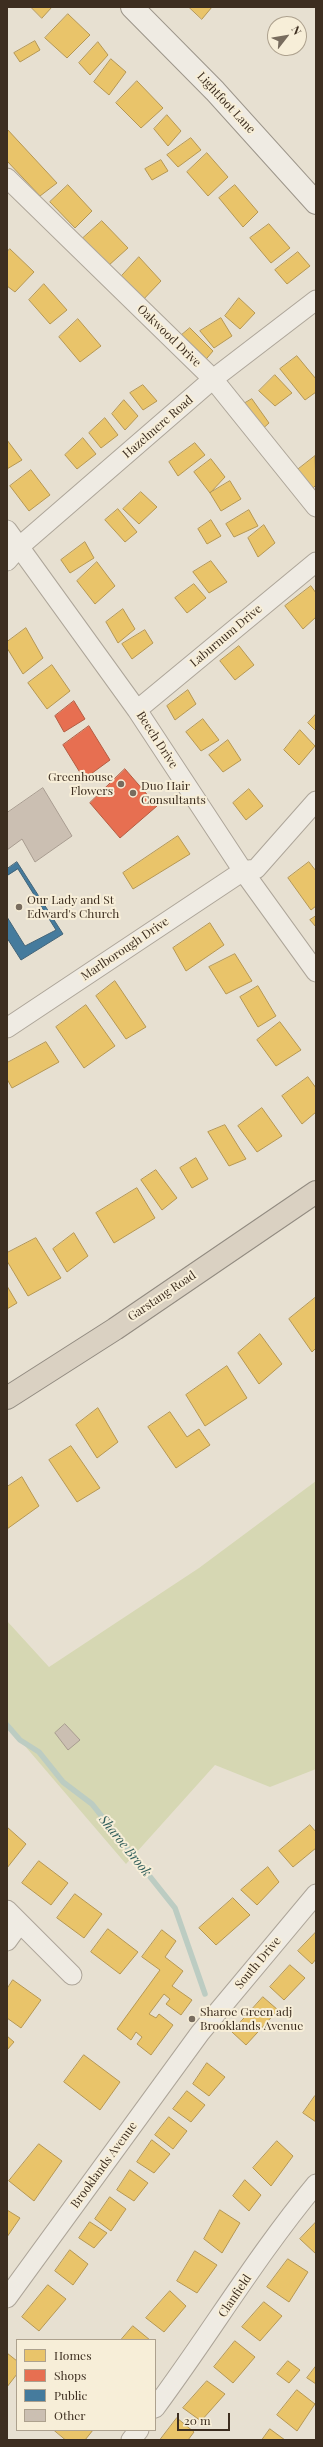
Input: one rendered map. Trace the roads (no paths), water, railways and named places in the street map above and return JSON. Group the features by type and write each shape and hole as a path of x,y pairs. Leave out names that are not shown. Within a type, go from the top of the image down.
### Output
{"highway":[{"name":"Garstang Road","path":"7,1398 114,1329 316,1192"}],"street":[{"name":"Lightfoot Lane","path":"132,7 215,91 316,203"},
{"name":"Oakwood Drive","path":"7,178 213,379 316,507"},
{"name":"Hazelmere Road","path":"7,561 19,547 213,379 316,300"},
{"name":"Beech Drive","path":"7,530 137,710 242,871 316,972"},
{"name":"Laburnum Drive","path":"137,710 316,562"},
{"path":"242,871 256,869 316,800"},
{"name":"Marlborough Drive","path":"7,1028 242,871"},
{"name":"South Drive","path":"200,2033 316,1894"},
{"path":"7,1910 72,1975"},
{"path":"7,1941 20,1923"},
{"name":"Brooklands Avenue","path":"7,2298 200,2033"},
{"name":"Clanfield","path":"156,2407 189,2363 280,2228 316,2184"},
{"path":"131,2440 137,2431"}],"waterway":[{"name":"Sharoe Brook","path":"7,1725 20,1740 39,1752 63,1782 92,1804 175,1908 205,1994"}],"place":[{"name":"Greenhouse Flowers","path":"121,784"},
{"name":"Duo Hair Consultants","path":"133,793"},
{"name":"Our Lady and St Edward's Church","path":"19,907"},
{"name":"Sharoe Green adj Brooklands Avenue","path":"192,2019"}]}
